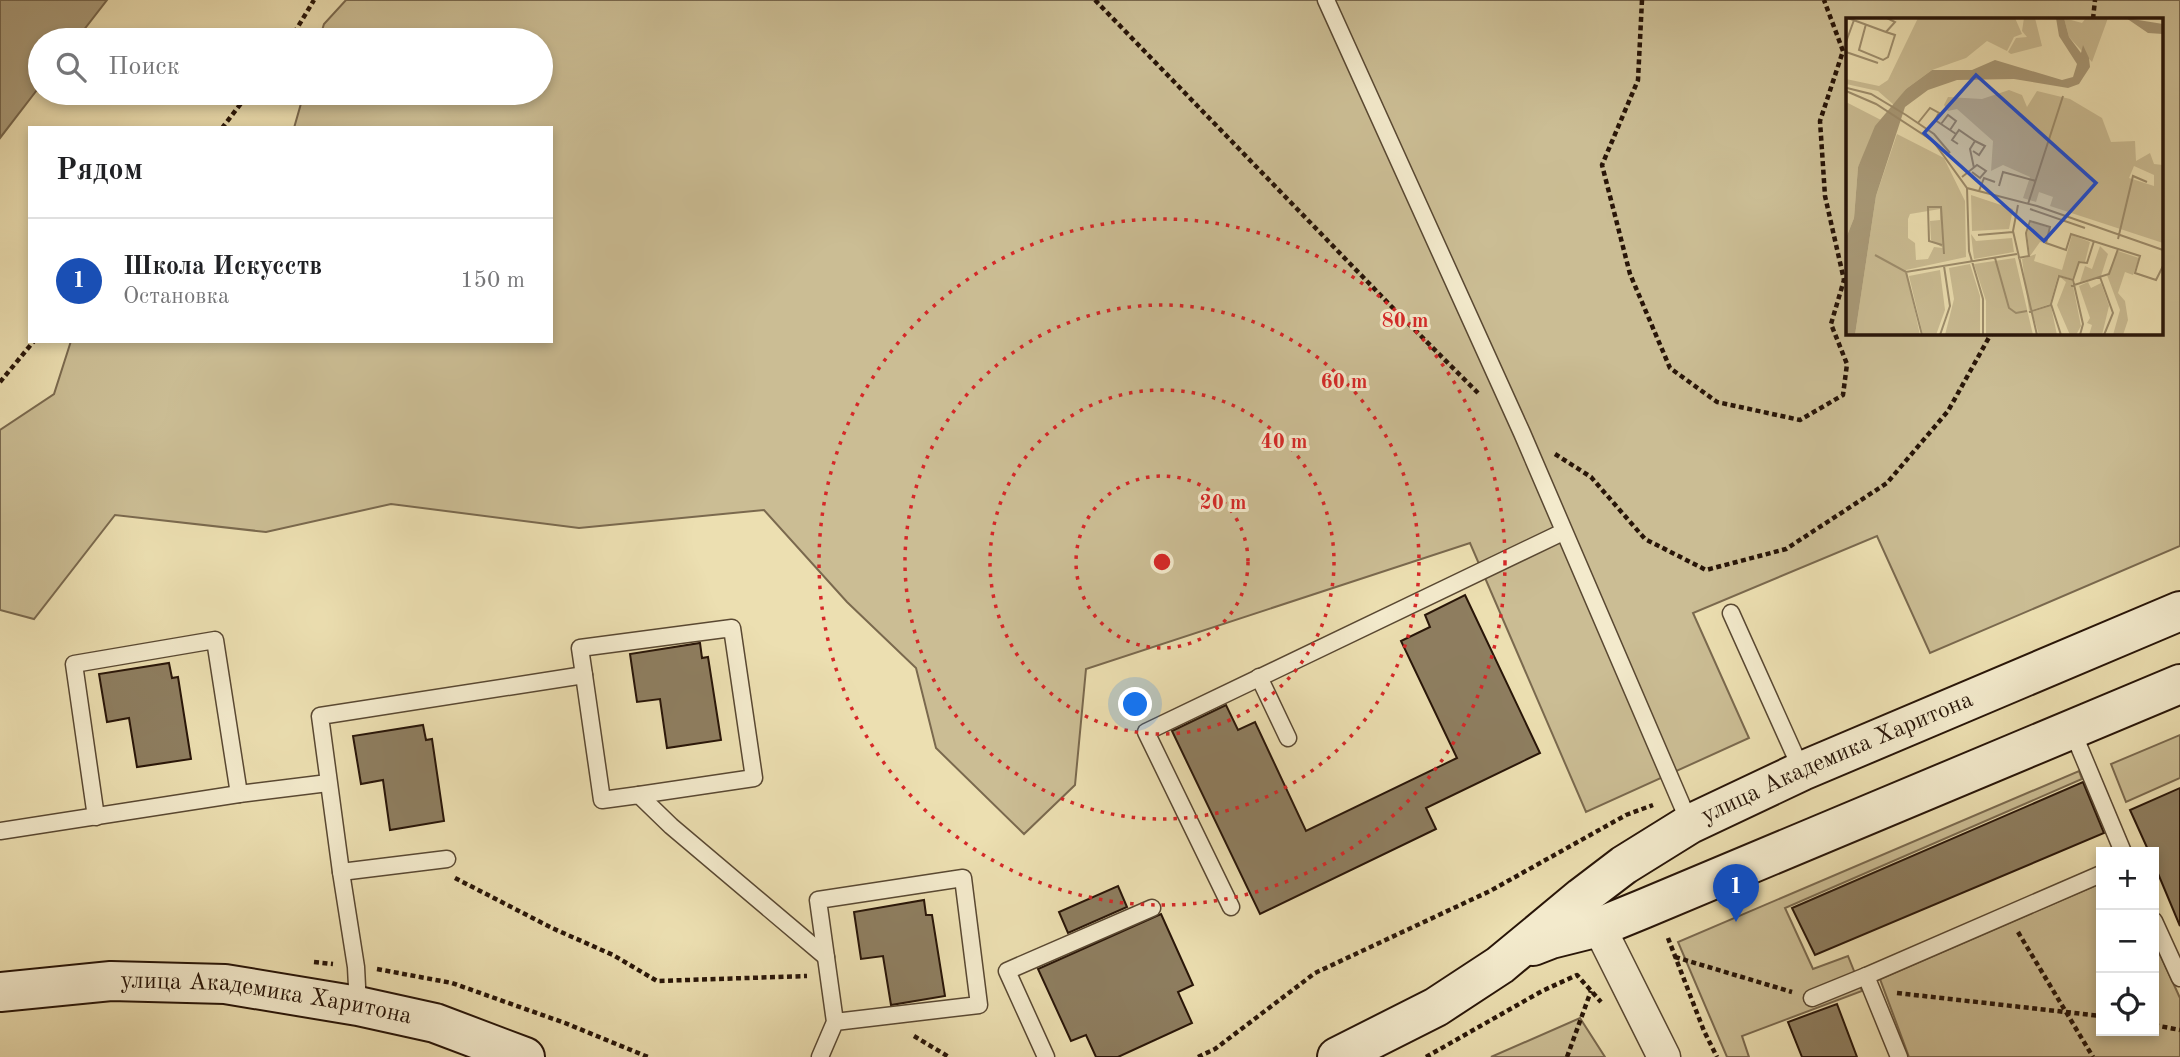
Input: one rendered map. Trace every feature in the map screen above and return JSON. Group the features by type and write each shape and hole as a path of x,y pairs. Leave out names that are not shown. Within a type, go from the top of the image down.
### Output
{"main road":[{"name":"улица Академика Харитона","path":"1590,912 1634,858 1690,824 1802,771 2180,611"},
{"name":"улица Академика Харитона","path":"1337,1057 1436,1007 1521,950 1551,939 1590,912 2072,730 2180,684"},
{"name":"улица Академика Харитона","path":"0,992 111,981 225,984 358,1006 435,1023 525,1057"}],"street":[{"path":"1590,912 1664,1057"}],"lane":[{"path":"1326,0 1522,433 1690,824"},
{"path":"1231,907 1146,732 1563,532"},
{"path":"1731,613 1802,771"},
{"path":"732,628 754,778 639,795 602,800 580,648 732,628"},
{"path":"96,817 74,664 215,640 239,794"},
{"path":"358,1006 356,967 320,716 584,675"},
{"path":"1259,677 1288,738"},
{"path":"2072,730 2121,847"},
{"path":"0,831 328,783"},
{"path":"639,795 671,826 826,957"},
{"path":"341,872 447,859"},
{"path":"1812,998 1868,983 2008,915 2096,876"},
{"path":"820,1057 835,1022 818,900 963,878 979,1005 835,1022"},
{"path":"1046,1057 1007,971 1152,908"},
{"path":"2159,932 2180,978"},
{"path":"1868,983 1899,1057"}],"path":[{"path":"297,28 314,0"},
{"path":"1095,0 1485,400"},
{"path":"1642,0 1638,80 1602,165 1630,274 1670,368 1717,402 1800,420 1843,395 1847,363 1831,324 1844,280 1825,196 1820,121 1843,51 1824,0"},
{"path":"2093,18 2095,0"},
{"path":"224,126 240,105"},
{"path":"1522,433 1591,477 1645,539 1706,570 1786,549 1887,483 1948,411 1991,334"},
{"path":"0,383 32,343"},
{"path":"424,862 552,928 613,955 657,981 828,975"},
{"path":"2008,915 2093,1057"},
{"path":"1668,938 1704,1031 1717,1057"},
{"path":"1675,957 1812,998"},
{"path":"1426,1057 1542,991 1577,975"},
{"path":"1868,983 2096,1016"},
{"path":"1567,1057 1591,991"},
{"path":"2159,1026 2180,1030"}],"shaded area":[{"path":"0,0 107,0 85,28 28,28 28,102 0,138"},
{"path":"346,0 2180,0 2180,546 1930,653 1877,536 1693,613 1749,738 1586,812 1470,543 1086,669 1075,785 1024,834 936,748 916,668 847,602 764,510 579,528 391,504 266,532 115,515 34,619 0,610 0,430 54,394 70,343 553,343 553,126 295,126 301,105 553,105 553,28 323,28"},
{"path":"2180,735 2180,778 2126,802 2111,764"},
{"path":"2079,771 2082,779 1785,908 1813,969 1848,956 1862,991 1742,1036 1749,1057 1727,1057 1678,942"},
{"path":"2096,885 2096,1036 2159,1036 2159,952 2180,998 2180,1057 1909,1057 1880,979"},
{"path":"1580,1018 1605,1057 1491,1057"}],"building":[{"path":"1465,595 1540,753 1426,808 1436,829 1260,914 1172,731 1226,705 1238,730 1255,722 1306,831 1457,758 1401,641 1430,627 1425,615"},
{"path":"700,643 702,658 708,657 721,740 667,748 660,699 637,702 630,654"},
{"path":"169,663 172,678 178,677 191,759 137,767 129,718 107,722 99,674"},
{"path":"423,725 426,740 432,739 444,821 390,830 383,780 361,784 353,736"},
{"path":"2083,782 2104,833 1815,955 1792,908"},
{"path":"2180,788 2180,926 2159,876 2159,847 2147,847 2130,810"},
{"path":"1118,886 1127,907 1068,933 1059,912"},
{"path":"924,900 926,915 932,915 945,996 891,1005 883,956 861,959 854,912"},
{"path":"1161,914 1193,985 1178,992 1192,1023 1118,1057 1096,1057 1086,1035 1071,1041 1038,969"},
{"path":"1837,1004 1857,1057 1802,1057 1788,1022"}],"place":[{"name":"Школа Искусств","path":"1736,922"}]}
